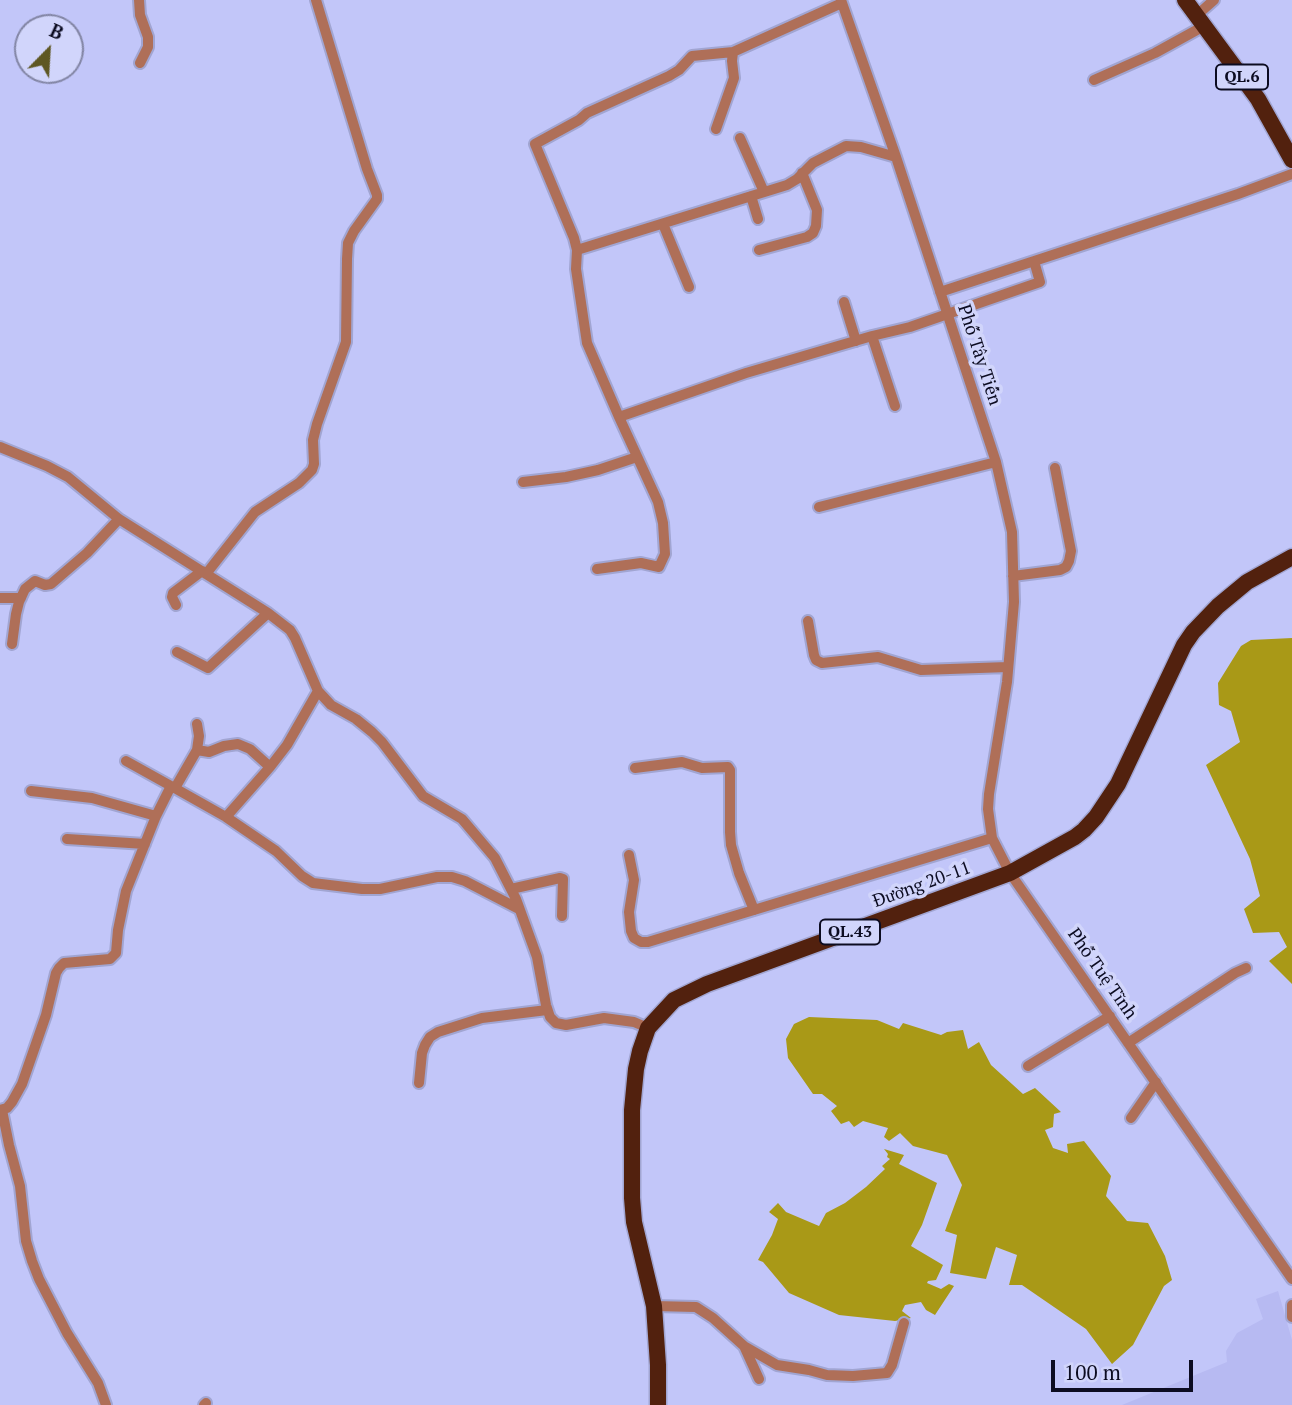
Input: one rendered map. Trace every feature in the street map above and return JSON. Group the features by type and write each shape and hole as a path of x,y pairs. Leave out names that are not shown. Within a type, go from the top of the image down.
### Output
{"highway":[{"name":"QL.6","path":"1185,0 1258,99 1292,160"},
{"name":"Đường 20-11","path":"659,1405 654,1306 634,1222 632,1198 636,1069 648,1028 674,1000 707,984 1010,873 1075,837 1109,800 1184,645 1193,632 1247,582 1292,557"}],"street":[{"path":"139,0 140,15 148,37 148,47 140,63"},
{"path":"176,605 173,593 204,573 255,512 299,484 312,470 315,458 313,440 317,424 346,342 348,243 377,195 316,0"},
{"path":"1094,80 1155,53 1200,20 1214,0"},
{"path":"597,569 640,563 659,567 665,554 663,523 659,502 587,343 576,269 577,250 536,144 587,113 679,71 692,57 733,52 842,1 897,157 940,292"},
{"path":"716,129 734,78 733,52"},
{"path":"740,138 764,192"},
{"path":"577,250 787,185 813,163 846,146 861,147 897,157"},
{"path":"759,250 813,233 817,210 802,173"},
{"name":"Phố Tây Tiến","path":"1010,873 992,838 988,809 1008,667 1014,602 1012,532 996,462 940,292 1292,174"},
{"path":"751,196 758,219"},
{"path":"663,224 689,287"},
{"path":"619,417 746,373 948,315 1040,282 1034,261"},
{"path":"844,302 856,341"},
{"path":"872,337 895,406"},
{"path":"0,447 68,477 119,519 285,625 295,638 318,691 331,705 356,719 382,742 423,796 462,819 495,858 511,889 537,957 550,1017 556,1023 566,1024 604,1018 634,1021 648,1028"},
{"path":"523,482 577,474 637,457"},
{"path":"819,507 996,462"},
{"path":"1013,576 1060,570 1066,568 1069,561 1071,551 1055,468"},
{"path":"12,644 16,614 25,589 35,581 45,586 51,584 87,553 119,519"},
{"path":"0,598 21,598"},
{"path":"177,652 208,667 268,613"},
{"path":"808,621 814,655 822,663 878,657 920,670 1008,667"},
{"path":"226,817 270,767 293,735 318,691"},
{"path":"106,1405 98,1383 67,1333 32,1261 26,1241 20,1186 1,1110 12,1102 22,1084 59,968 64,963 110,959 115,956 123,900 156,816 197,750 197,724"},
{"path":"197,750 209,752 238,744 250,749 270,767"},
{"path":"126,761 226,817 276,851 313,883 380,889 437,877 452,877 519,909"},
{"path":"635,768 682,762 702,768 728,767 731,845 754,910"},
{"path":"31,791 92,797 156,816"},
{"path":"629,855 634,880 629,912 631,931 634,938 648,942 992,838"},
{"path":"67,839 145,844"},
{"name":"Phố Tuệ Tĩnh","path":"1010,873 1292,1279"},
{"path":"511,889 560,878 564,881 562,916"},
{"path":"1128,1043 1234,973 1246,968"},
{"path":"419,1083 422,1053 430,1037 438,1032 482,1018 547,1010"},
{"path":"1028,1066 1110,1016"},
{"path":"1131,1118 1156,1083"},
{"path":"1292,1305 1292,1317"},
{"path":"654,1306 700,1309 744,1346 777,1365 823,1374 853,1376 887,1373 892,1365 904,1323"},
{"path":"744,1346 759,1379"}],"shaded area":[{"path":"1292,638 1292,984 1269,961 1287,947 1279,932 1253,933 1244,909 1260,896 1250,859 1206,765 1240,742 1231,711 1219,705 1218,683 1241,646 1251,640"},
{"path":"809,1017 877,1020 899,1029 903,1023 941,1035 963,1030 968,1049 979,1042 991,1065 1023,1094 1035,1088 1061,1112 1054,1114 1053,1127 1045,1130 1053,1148 1068,1153 1067,1144 1084,1141 1111,1176 1106,1196 1127,1221 1148,1223 1165,1256 1172,1280 1164,1286 1133,1345 1112,1364 1086,1329 1022,1285 1009,1285 1017,1255 996,1247 986,1279 950,1273 957,1235 945,1231 962,1185 947,1155 913,1146 900,1133 889,1141 884,1137 888,1128 863,1121 854,1127 849,1121 841,1124 831,1111 837,1106 822,1094 813,1094 788,1058 786,1039 794,1024"},
{"path":"884,1149 904,1155 899,1164 937,1183 922,1225 911,1246 943,1265 936,1280 927,1283 941,1289 949,1284 954,1286 935,1315 926,1310 921,1302 905,1305 902,1311 911,1318 895,1321 839,1315 789,1293 763,1262 758,1260 778,1219 769,1212 778,1203 786,1212 819,1226 826,1213 845,1203 885,1169 882,1166 890,1159"},
{"path":"1278,1291 1292,1340 1292,1405 1122,1405 1227,1362 1226,1351 1237,1333 1263,1319 1256,1299"}]}
